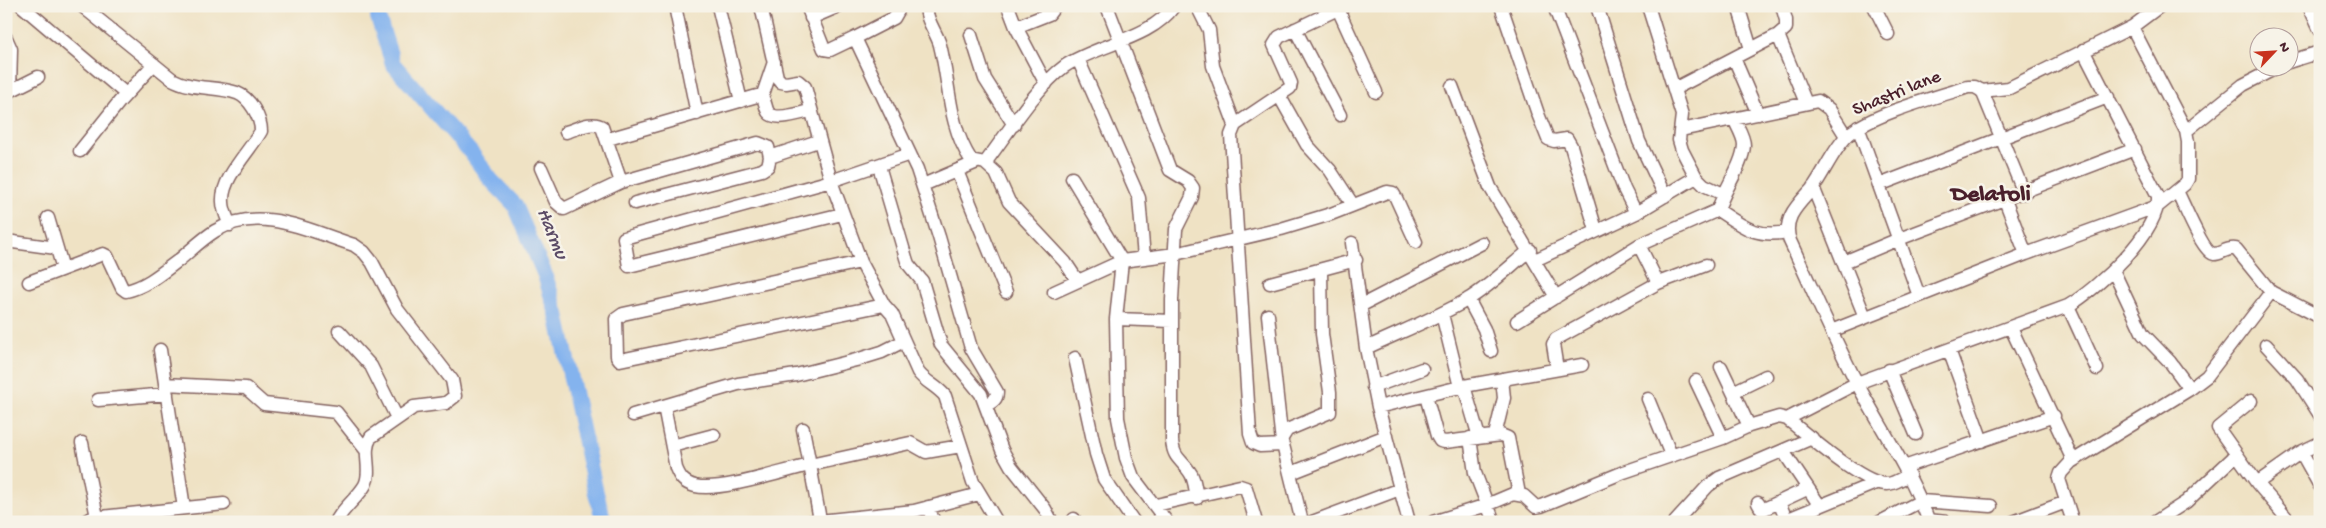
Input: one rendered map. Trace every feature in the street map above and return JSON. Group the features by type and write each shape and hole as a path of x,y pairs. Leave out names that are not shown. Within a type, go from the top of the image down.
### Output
{"street":[{"path":"22,6 126,94"},
{"path":"82,6 182,84 240,95 258,115 262,131 238,164 224,192 222,201 230,225"},
{"path":"674,6 697,114"},
{"path":"718,6 741,102"},
{"path":"761,6 774,62 781,82 798,81 802,83 831,181 861,262 884,304 892,314 923,379 939,388 945,396 973,482 997,522"},
{"path":"839,6 809,12 824,50 830,50 894,18 898,10 897,6"},
{"path":"927,6 928,17 940,45 957,132 970,160 981,163 996,173 1009,202 1064,262 1077,280"},
{"path":"1008,6 1016,27 1046,84"},
{"path":"1016,27 1049,14 1055,6"},
{"path":"1107,6 1170,170 1188,181 1193,188 1192,197 1176,230 1172,321 1173,452 1190,472 1197,498"},
{"path":"923,185 981,163 1046,84 1066,66 1160,22 1174,6"},
{"path":"1196,6 1209,30 1213,66 1235,125"},
{"path":"1501,6 1548,139 1554,141 1567,139 1571,146 1596,230"},
{"path":"1554,6 1624,188 1636,213"},
{"path":"1597,6 1639,141 1665,196"},
{"path":"1648,6 1682,115 1679,140 1682,150 1696,177 1704,185 1723,194"},
{"path":"1738,6 1752,49"},
{"path":"1674,89 1778,35 1786,28 1782,6"},
{"path":"1874,6 1888,34"},
{"path":"2309,6 2320,30"},
{"name":"Shastri lane","path":"1787,232 1787,220 1813,187 1846,136 1858,128 1916,103 1968,87 1976,87 1982,91 2009,88 2132,27 2158,7"},
{"path":"1282,442 1260,446 1254,443 1250,434 1240,239 1232,168 1231,135 1235,125 1280,97 1290,88 1291,83 1274,44 1279,37 1341,8 1376,92"},
{"path":"1831,331 2026,254 2158,206 2177,191 2188,179 2188,142 2186,131 2132,27"},
{"path":"1296,29 1340,115"},
{"path":"972,35 985,79 1014,125"},
{"path":"1778,35 1806,103"},
{"path":"6,38 11,49 8,92"},
{"path":"855,38 923,185 971,348 997,392 997,397 986,406"},
{"path":"1787,419 1857,383 1889,370 2011,328 2068,306 2085,296 2126,257 2146,230 2158,206 2158,196 2083,50"},
{"path":"2298,59 2320,52"},
{"path":"1734,58 1758,114"},
{"path":"1078,59 1139,198 1144,258"},
{"path":"762,97 774,62"},
{"path":"80,151 126,94 154,64"},
{"path":"8,92 38,77"},
{"path":"2186,131 2243,84 2255,78"},
{"path":"1452,86 1490,187 1533,255 1556,297"},
{"path":"1982,91 2024,193"},
{"path":"608,139 758,96 762,97 766,102 767,110 771,116 778,117 810,111"},
{"path":"1280,97 1307,146 1330,170 1353,205"},
{"path":"1879,185 2108,97"},
{"path":"1681,130 1812,101 1825,106 1846,136"},
{"path":"1517,321 1638,245 1718,210 1723,194 1738,163 1744,143 1734,119"},
{"path":"566,132 597,124 602,127 608,139 621,182"},
{"path":"1858,128 1919,296"},
{"path":"770,157 818,141"},
{"path":"541,168 556,202 564,209 621,182 758,143 768,147 770,157 768,166 762,170 635,203"},
{"path":"1844,262 1899,239 2024,193 2135,149"},
{"path":"842,214 629,266 624,238 831,181 910,154"},
{"path":"879,166 906,258 922,281 942,345 974,383 986,406 1002,450 1011,466 1045,509 1052,522"},
{"path":"957,171 1006,292"},
{"path":"1366,348 1442,314 1468,299 1533,255 1636,213 1696,177"},
{"path":"1072,178 1122,261 1116,319 1118,418 1126,458 1133,477 1167,522"},
{"path":"1813,187 1866,317"},
{"path":"2177,191 2206,248 2215,254 2231,248 2236,249 2271,292 2320,317"},
{"path":"1054,292 1122,261 1175,254 1240,239 1309,221 1387,192 1393,193 1416,242"},
{"path":"2005,200 2026,254"},
{"path":"1718,210 1747,230 1774,234 1787,232 1831,331 1857,383 1906,471 1921,501 1928,521 1946,522"},
{"path":"48,218 63,268"},
{"path":"29,282 103,254 107,256 122,288 126,291 133,290 162,273 215,231 254,219 276,220 354,245 364,252 397,309 455,386 455,396 446,403 414,407 372,437 367,443 368,463 365,485 344,508 336,522"},
{"path":"6,241 56,248"},
{"path":"1352,243 1356,260 1366,348 1373,387 1409,522"},
{"path":"1362,305 1482,243"},
{"path":"1638,245 1658,283"},
{"path":"1270,283 1356,260"},
{"path":"861,262 622,314 616,319 614,325 616,352 620,360 884,304"},
{"path":"1557,369 1553,344 1556,340 1658,283 1706,265"},
{"path":"1282,442 1287,430 1330,412 1330,392 1322,334 1321,270"},
{"path":"2113,270 2142,334 2170,362 2190,389"},
{"path":"2073,522 2059,479 2061,473 2071,462 2190,389 2207,376 2271,292"},
{"path":"1468,299 1484,329 1491,351"},
{"path":"2068,306 2097,369"},
{"path":"1442,314 1474,437 1475,473 1494,522"},
{"path":"1268,315 1282,442 1302,522"},
{"path":"1116,319 1172,321"},
{"path":"2011,328 2054,416 2071,456 2071,462"},
{"path":"339,331 371,366 398,418"},
{"path":"634,416 738,384 796,375 856,360 882,352 904,341"},
{"path":"2266,345 2297,379 2320,415"},
{"path":"160,350 184,508"},
{"path":"1949,350 1982,441"},
{"path":"1076,358 1096,454 1104,479 1134,522"},
{"path":"1378,407 1462,386 1582,365"},
{"path":"1721,367 1748,426"},
{"path":"1373,387 1422,369"},
{"path":"1889,370 1916,434"},
{"path":"1733,392 1766,376"},
{"path":"1495,435 1504,398 1502,379"},
{"path":"1696,381 1723,438"},
{"path":"98,400 166,389 246,388 264,404 336,412 366,450"},
{"path":"1426,396 1436,436 1440,441 1506,435 1510,441 1519,494"},
{"path":"1648,399 1671,455"},
{"path":"2251,401 2218,428 2257,483 2290,522"},
{"path":"664,406 679,477 686,483 700,487 727,484 910,443 926,452 962,446"},
{"path":"1433,522 1487,505 1512,494 1519,494 1536,507 1541,506 1671,455 1723,438 1748,426 1779,417 1787,419 1835,457 1878,482 1888,484 1906,471 1982,441 2054,416"},
{"path":"803,429 810,464 815,521 856,519 902,513 980,494"},
{"path":"672,446 714,435"},
{"path":"1290,473 1386,436"},
{"path":"1674,522 1708,486 1719,478 1812,438"},
{"path":"82,443 98,518"},
{"path":"2257,483 2301,452 2320,443"},
{"path":"1783,451 1820,506"},
{"path":"2301,452 2320,486"},
{"path":"2155,522 2186,502 2236,455"},
{"path":"1779,502 1786,518 1878,482"},
{"path":"1156,505 1197,498 1234,487 1246,488 1256,522"},
{"path":"1312,522 1400,489"},
{"path":"1758,503 1762,510 1807,489"},
{"path":"1880,522 1921,501 1991,506"},
{"path":"2013,522 2066,502"},
{"path":"85,522 98,518 224,504"},
{"path":"928,507 934,522"}],"waterway":[{"name":"Harmu","path":"383,6 378,17 393,64 472,154 491,180 515,205 545,275 557,314 604,522"}],"district":[{"name":"Delatoli","path":"1991,195"}]}
